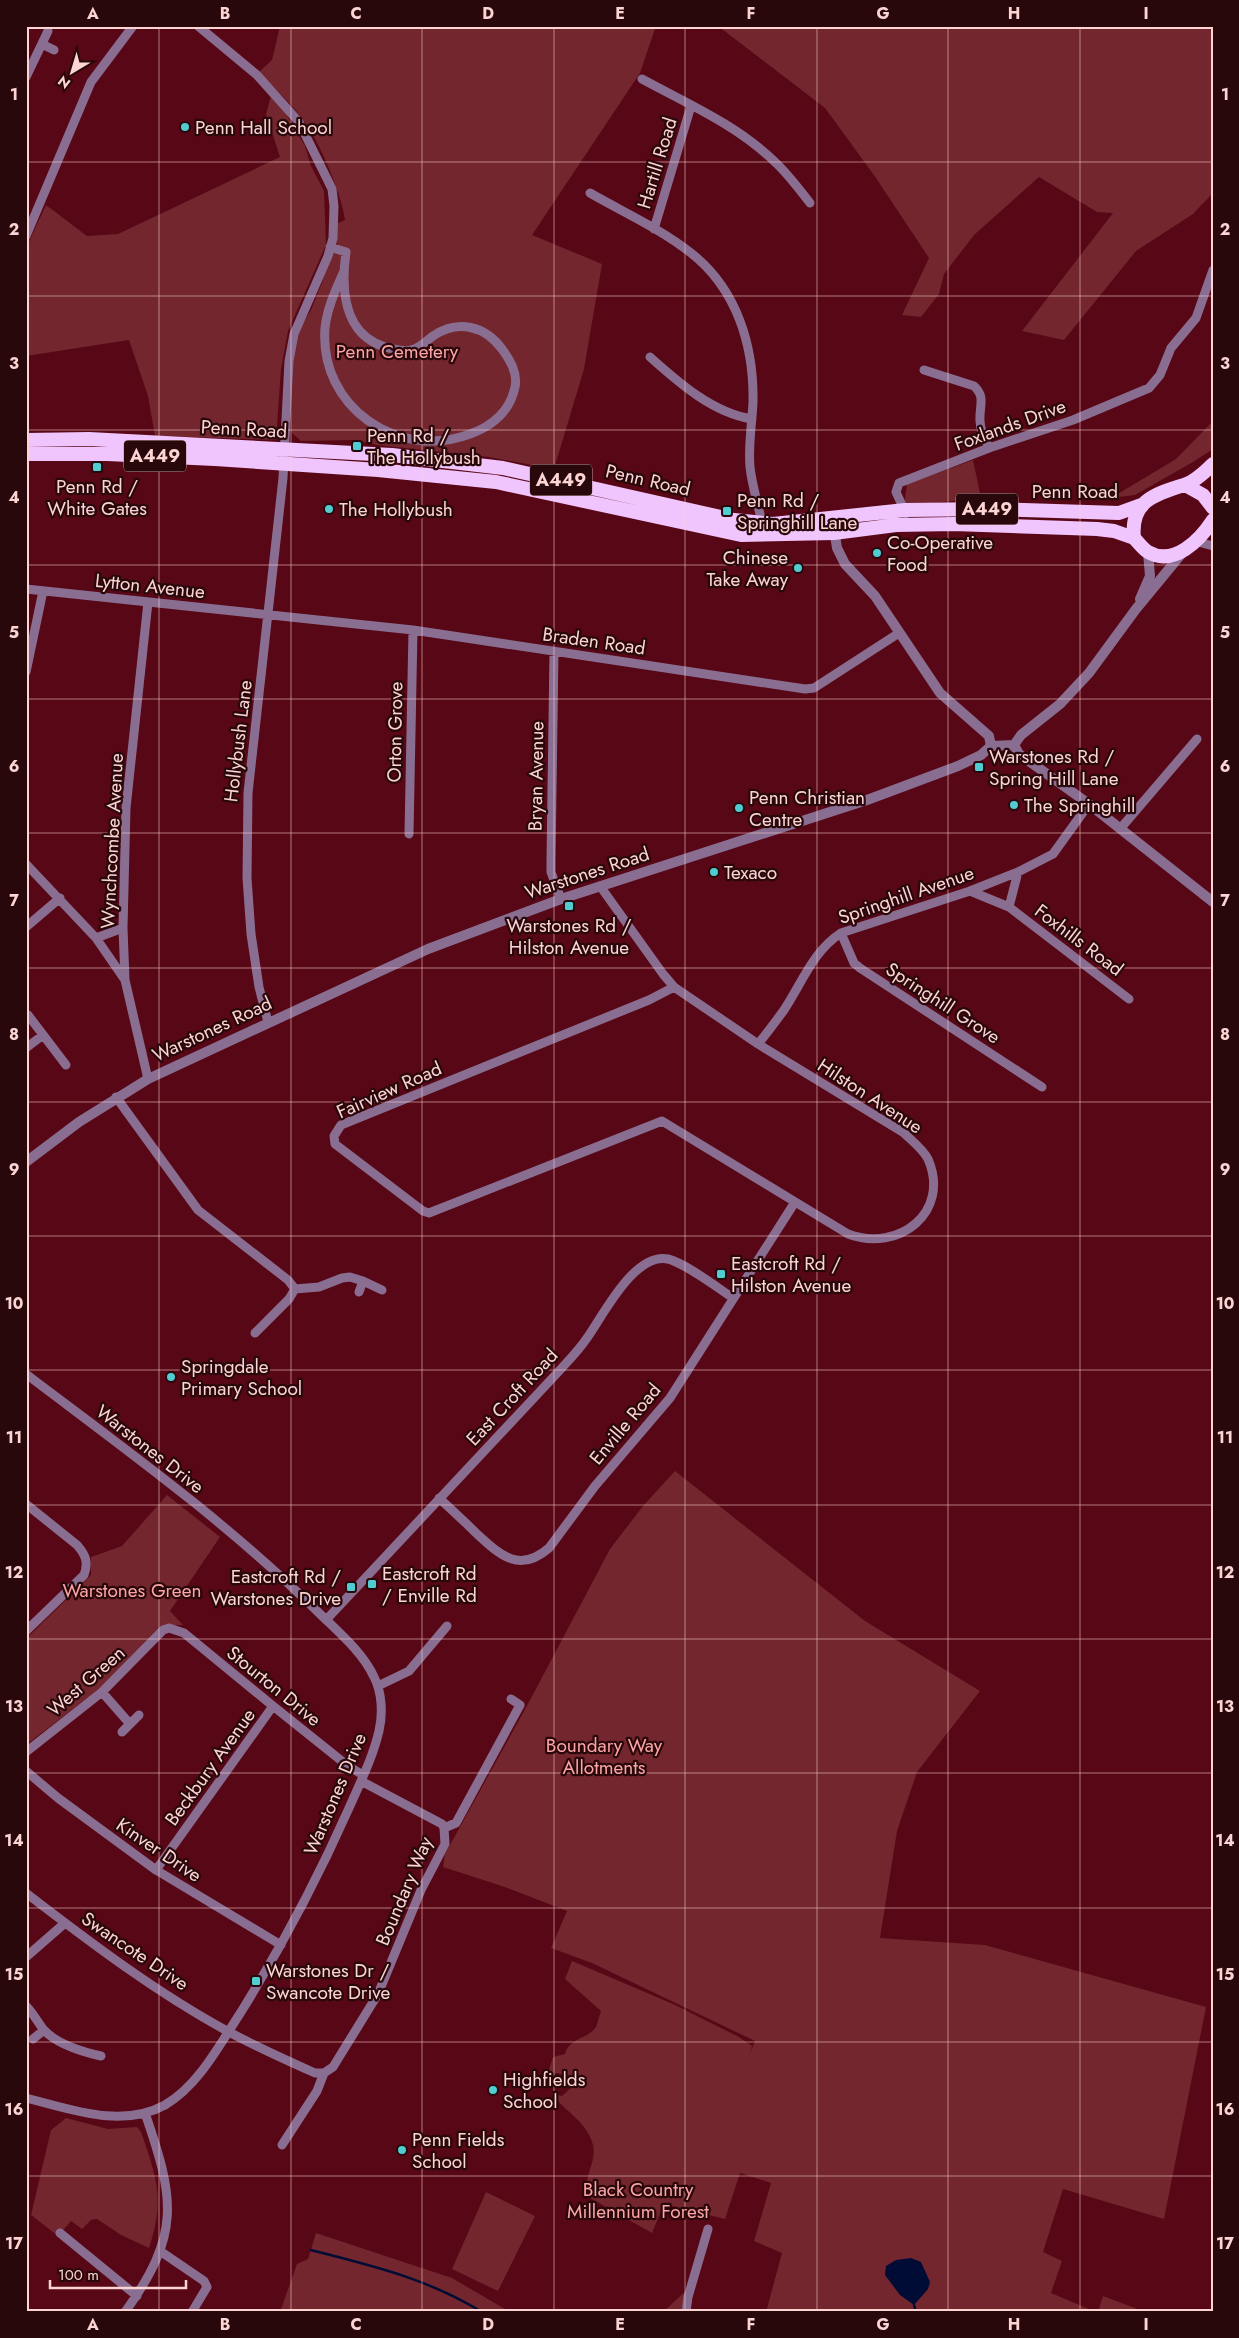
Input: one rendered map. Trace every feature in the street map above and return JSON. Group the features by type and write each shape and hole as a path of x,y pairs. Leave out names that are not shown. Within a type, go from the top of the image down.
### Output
{"highway":[{"name":"Penn Road","path":"26,440 89,439 285,457 378,470 496,482 741,536 834,533 911,525 954,524 1097,529 1114,531 1134,538"},
{"name":"Penn Road","path":"26,454 285,457 392,455 504,468 734,520 774,524 904,510 989,508 1119,513 1142,505 1151,498 1185,485 1213,464"},
{"path":"1185,485 1203,495 1213,508"},
{"path":"1142,505 1134,516 1134,538 1148,552 1160,556 1184,551 1213,520"}],"street":[{"path":"26,236 91,82 133,26"},
{"name":"Hollybush Lane","path":"198,26 256,75 299,122 332,189 334,206 330,247 322,273 294,334 289,361 285,457 269,615 253,737 246,821 247,878 251,934 259,987 268,1022"},
{"path":"26,77 48,31"},
{"path":"42,44 54,50"},
{"path":"642,79 721,120 758,147 775,162 810,203"},
{"name":"Hartill Road","path":"654,230 691,106"},
{"path":"590,193 692,253 727,293 736,310 748,348 753,384 750,466 762,523"},
{"path":"330,247 346,252 344,270 345,300 348,311 359,329 373,342 392,349 410,351 445,329 469,326 482,330 499,345 507,356 516,377 510,402 497,419 478,431 450,441 434,443 415,441 394,435 357,411 347,401 332,376 325,342 328,311 344,270"},
{"name":"Foxlands Drive","path":"904,510 896,492 899,483 989,448 1073,420 1150,388 1156,380 1171,348 1196,318 1213,270"},
{"path":"650,358 678,382 710,402 732,414 752,419"},
{"path":"924,370 974,386 979,391 982,402 980,420 989,448"},
{"path":"904,510 911,525"},
{"path":"832,518 841,557 874,596 940,693 988,736 991,746 1014,745"},
{"path":"1195,541 1213,546"},
{"path":"1014,745 1021,735 1060,704 1089,673 1136,609 1184,551"},
{"path":"1136,609 1150,576 1148,552"},
{"name":"Lytton Avenue","path":"26,589 269,615"},
{"path":"26,672 43,591"},
{"name":"Wynchcombe Avenue","path":"148,602 126,808 123,928 125,980 148,1079"},
{"name":"Braden Road","path":"269,615 413,630 805,689 814,688 899,633"},
{"name":"Orton Grove","path":"409,834 413,630"},
{"name":"Bryan Avenue","path":"554,652 551,872 561,899"},
{"path":"1120,829 1197,739"},
{"path":"1014,745 1019,754 1089,804 1213,902"},
{"name":"Warstones Road","path":"26,1162 116,1097 148,1079 428,949 561,899 867,800 958,766 981,755 991,746"},
{"name":"Springhill Avenue","path":"758,1044 784,1009 825,944 841,933 970,891 1018,872 1053,854 1089,804"},
{"path":"26,864 96,938 125,980"},
{"path":"1009,907 1018,872"},
{"name":"Hilston Avenue","path":"600,886 674,987 758,1044 904,1133 927,1157 934,1184 932,1196 921,1218 904,1232 884,1240 861,1239 848,1234 668,1123"},
{"name":"Foxhills Road","path":"970,891 1009,907 1129,999"},
{"path":"26,927 60,898"},
{"path":"96,938 123,928"},
{"name":"Springhill Grove","path":"841,933 854,963 860,968 1042,1087"},
{"name":"Fairview Road","path":"668,1123 657,1122 429,1213 423,1211 335,1144 334,1136 341,1124 640,1004 674,987"},
{"path":"28,1015 66,1065"},
{"path":"26,1048 43,1035"},
{"path":"116,1097 198,1210 288,1280 294,1289"},
{"name":"Enville Road","path":"439,1498 499,1555 523,1560 542,1554 549,1548 595,1486 670,1398 795,1202"},
{"name":"East Croft Road","path":"326,1620 586,1341 625,1283 641,1266 649,1261 666,1259 733,1298"},
{"path":"294,1289 318,1287 342,1278 364,1281 382,1290"},
{"path":"359,1292 364,1281"},
{"path":"255,1333 289,1299 294,1289"},
{"name":"Warstones Drive","path":"26,1374 223,1527 284,1579 361,1657 378,1686 380,1701 380,1728 362,1778 323,1865 281,1945 228,2032 186,2090 164,2105 145,2114 128,2117 102,2115 26,2098"},
{"path":"26,1504 77,1545 86,1559 84,1575 28,1627"},
{"path":"378,1686 409,1671 447,1626"},
{"name":"Stourton Drive","path":"162,1630 169,1628 184,1633 362,1778 442,1824 444,1828"},
{"name":"West Green","path":"26,1752 102,1692 162,1630"},
{"path":"102,1692 130,1724"},
{"name":"Boundary Way","path":"282,2145 317,2090 324,2073 333,2067 378,1994 421,1890 445,1844 444,1828 456,1823 520,1705 511,1700"},
{"name":"Beckbury Avenue","path":"156,1870 273,1706"},
{"path":"122,1732 139,1716"},
{"name":"Kinver Drive","path":"26,1771 58,1798 156,1870 281,1945"},
{"name":"Swancote Drive","path":"26,1893 140,1978 228,2032 315,2073 324,2073"},
{"path":"26,1957 65,1923"},
{"path":"26,2006 44,2030 70,2046 101,2056"},
{"path":"33,2039 44,2030"},
{"path":"125,2312 137,2296 160,2252 168,2223 169,2199 163,2165 145,2114"},
{"path":"686,2312 688,2297 708,2229"},
{"path":"60,2233 137,2296"},
{"path":"160,2252 204,2281 207,2287 192,2312"}],"green space":[{"name":"Penn Cemetery","path":"280,26 656,26 640,73 532,235 602,264 584,369 554,469 489,457 377,445 355,440 301,441 291,432 293,355 296,334 311,310 323,280 336,224 345,220 334,181 315,139 296,111 259,72 272,60"},
{"path":"718,26 1213,26 1213,193 1193,214 1136,251 1064,340 1022,331 1113,213 1097,212 1039,177 974,235 944,274 939,294 921,317 902,315 929,258 876,178 825,108"},
{"path":"271,96 283,109 305,146 311,166 324,191 326,245 288,331 281,369 276,440 155,436 148,396 129,340 26,356 26,248 46,205 87,236 118,234 280,157 266,114"},
{"path":"1213,421 1213,449 1135,495 1111,498 1176,459"},
{"path":"973,460 981,498 904,506 907,484"},
{"path":"675,1471 865,1621 980,1691 917,1772 897,1831 880,1938 985,1945 1206,2007 1164,2219 1063,2189 1043,2252 1062,2261 1051,2293 1096,2312 766,2312 782,2253 754,2241 771,2183 740,2173 725,2219 664,2204 652,2233 590,2198 587,2183 593,2159 593,2145 586,2129 551,2093 562,2096 571,2088 574,2080 558,2073 553,2074 553,2080 549,2081 548,2073 553,2057 565,2054 570,2045 593,2031 601,2011 565,1979 572,1961 673,2004 739,2037 752,2046 750,2053 755,2041 592,1963 551,1948 567,1911 502,1886 443,1867 445,1854 529,1702 610,1549 643,1506"},
{"name":"Warstones Green","path":"167,1495 220,1537 170,1611 183,1625 160,1626 100,1688 26,1745 26,1639 91,1575 91,1557 122,1546"},
{"path":"66,2118 108,2129 137,2127 141,2132 155,2176 158,2202 157,2216 149,2248 121,2235 97,2219 91,2220 82,2229 71,2221 58,2236 31,2215 51,2130"},
{"path":"486,2192 535,2216 498,2291 452,2269"},
{"path":"316,2233 452,2278 510,2312 280,2312 297,2264 308,2259"},
{"path":"688,2289 682,2312 663,2312"},
{"path":"1103,2296 1135,2308 1139,2312 1098,2312"}],"water":[{"path":"911,2258 921,2262 930,2282 928,2289 914,2305 900,2295 885,2275 886,2266 896,2260"}],"waterway":[{"path":"311,2250 399,2274 440,2290 482,2312"},
{"path":"914,2305 916,2312"}],"place":[{"name":"Penn Hall School","path":"185,127"},
{"name":"Penn Rd / The Hollybush","path":"357,446"},
{"name":"Penn Rd / White Gates","path":"97,467"},
{"name":"The Hollybush","path":"329,509"},
{"name":"Penn Rd / Springhill Lane","path":"727,511"},
{"name":"Co-Operative Food","path":"877,553"},
{"name":"Chinese Take Away","path":"798,568"},
{"name":"Warstones Rd / Spring Hill Lane","path":"979,767"},
{"name":"The Springhill","path":"1014,805"},
{"name":"Penn Christian Centre","path":"739,808"},
{"name":"Texaco","path":"714,872"},
{"name":"Warstones Rd / Hilston Avenue","path":"569,906"},
{"name":"Eastcroft Rd / Hilston Avenue","path":"721,1274"},
{"name":"Springdale Primary School","path":"171,1377"},
{"name":"Eastcroft Rd / Enville Rd","path":"372,1584"},
{"name":"Eastcroft Rd / Warstones Drive","path":"351,1587"},
{"name":"Warstones Dr / Swancote Drive","path":"256,1981"},
{"name":"Highfields School","path":"493,2090"},
{"name":"Penn Fields School","path":"402,2150"}],"park label":[{"name":"Boundary Way Allotments","path":"604,1756"},
{"name":"Black Country Millennium Forest","path":"638,2200"}]}
